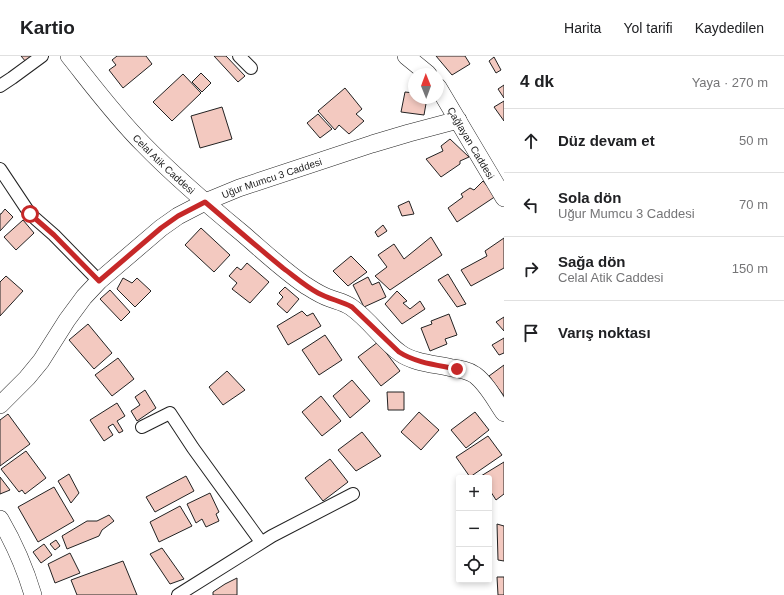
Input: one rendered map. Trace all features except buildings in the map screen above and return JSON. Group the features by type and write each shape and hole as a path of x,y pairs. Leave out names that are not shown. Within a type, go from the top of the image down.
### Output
{"street":[{"path":"0,86 42,56"},
{"name":"Celal Atik Caddesi","path":"69,56 142,144 171,172 272,259 318,294 343,302 352,307 399,352 408,358 468,371 475,375 485,385 504,413"},
{"path":"239,56 251,68"},
{"path":"406,56 421,68"},
{"name":"Çağlayan Caddesi","path":"444,97 504,198"},
{"name":"Uğur Mumcu 3 Caddesi","path":"0,405 27,378 41,361 67,320 84,297 99,281 161,228 178,216 205,202 239,188 372,144 458,120"},
{"path":"0,169 30,214 54,235 99,281"},
{"path":"142,428 170,414 261,542"},
{"path":"178,595 261,542 353,494"},
{"path":"0,519 18,552 33,595"}],"route":[{"path":"30,214 54,235 99,281 161,228 178,216 205,202 304,284 318,294 343,302 352,307 390,345 408,358 457,369"}]}
